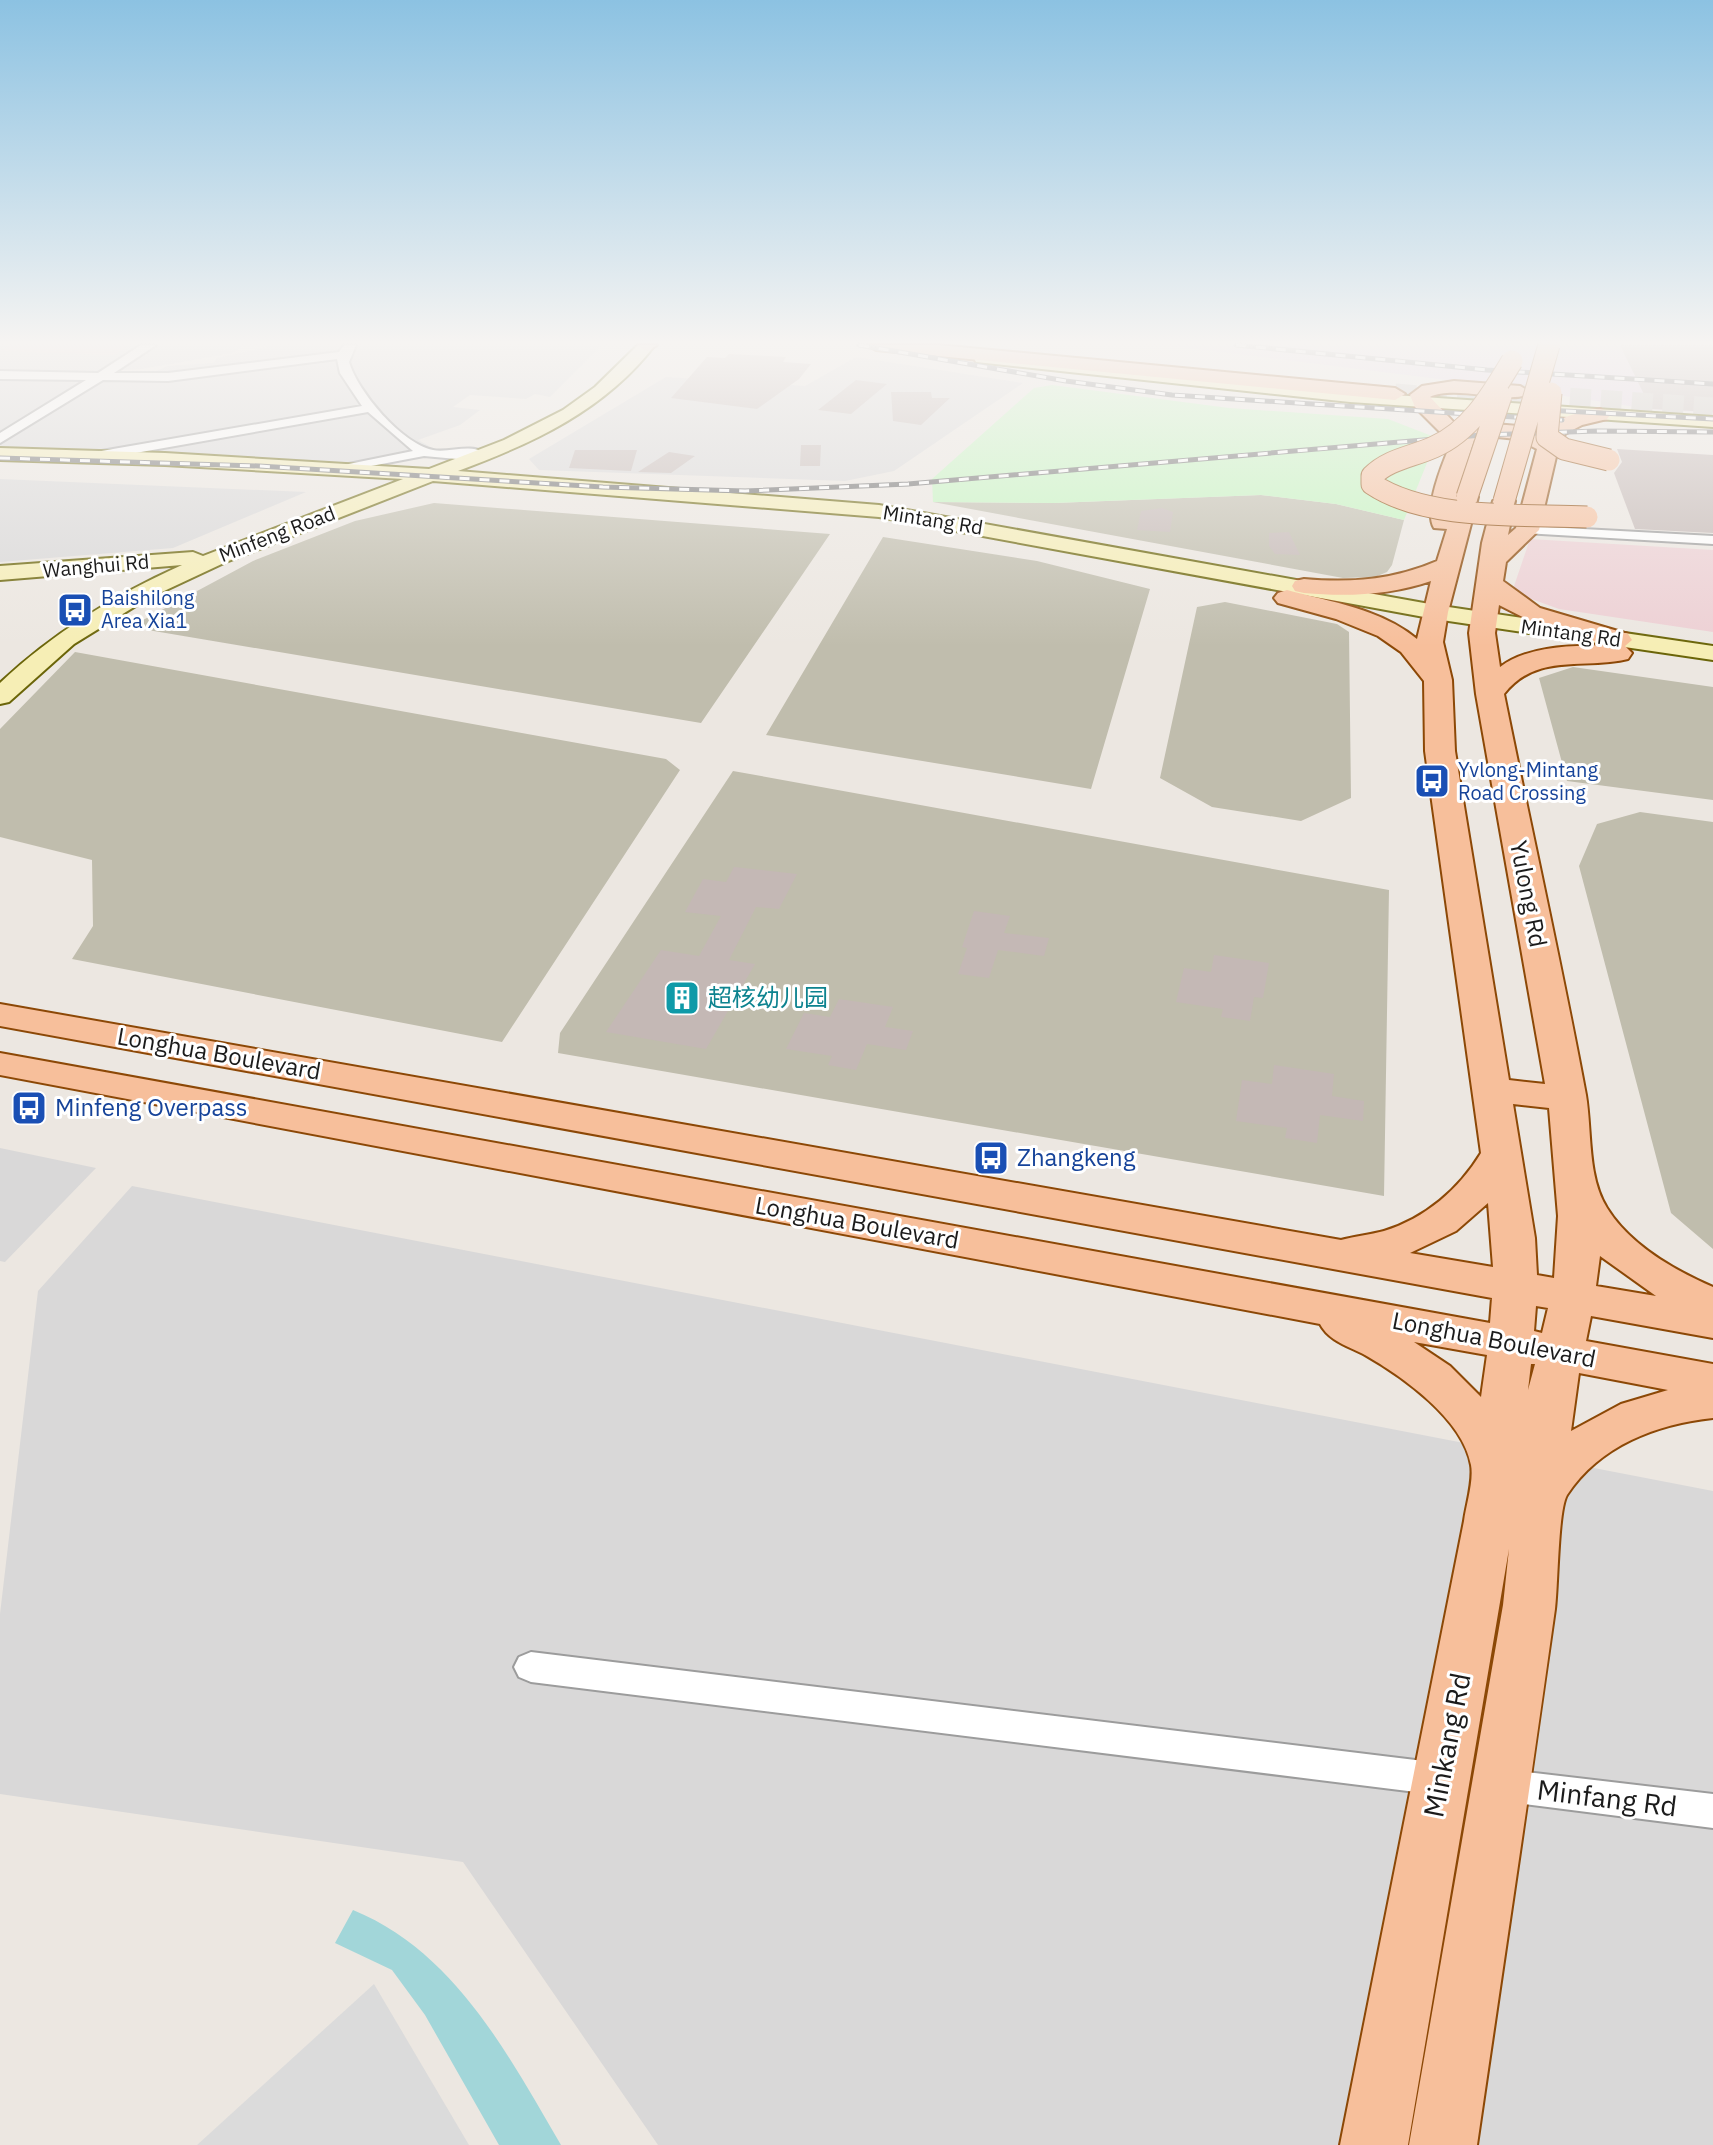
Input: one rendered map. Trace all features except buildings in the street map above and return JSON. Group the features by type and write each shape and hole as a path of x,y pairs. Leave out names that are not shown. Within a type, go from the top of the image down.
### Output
{"main road":[{"name":"Minfeng Road","path":"480,453 495,445"},
{"name":"Minfeng Road","path":"0,697 67,638 145,591 233,551 501,445"},
{"path":"1440,445 1381,468 1372,476 1372,484 1388,495 1428,506 1587,517"},
{"path":"1442,587 1440,516 1452,445"},
{"path":"1484,445 1442,587 1430,642 1436,671 1440,751 1514,1238 1515,1286 1536,1348"},
{"name":"Yulong Rd","path":"1521,445 1494,543 1487,596 1488,681 1567,1098 1577,1189 1579,1254 1573,1297 1536,1348"},
{"path":"1544,445 1548,448"},
{"path":"1487,596 1527,530 1549,445"},
{"path":"1558,445 1609,460"},
{"path":"480,453 484,467 494,473 533,483"},
{"name":"Mintang Rd","path":"0,454 422,475 879,511 1282,591"},
{"name":"Mintang Rd","path":"0,470 152,474 313,492 382,490 712,511 878,527 985,542 1282,591 1442,587 1487,596 1619,646 1702,658"},
{"name":"Minfeng Road","path":"0,676 28,652 90,610 313,492 382,490"},
{"name":"Wanghui Rd","path":"0,573 193,558"},
{"path":"1282,591 1381,588 1410,581 1510,599 1542,616 1619,646"},
{"path":"1282,591 1388,630 1436,671 1488,681 1506,675 1527,662 1619,646"},
{"name":"Longhua Boulevard","path":"0,1015 1713,1322"},
{"name":"Longhua Boulevard","path":"0,1064 1713,1381"},
{"path":"1493,1090 1567,1098"},
{"path":"1330,1253 1380,1247 1437,1226 1479,1189 1501,1153"},
{"path":"1577,1189 1585,1210 1622,1253 1650,1273 1713,1305"},
{"path":"1303,1305 1376,1341 1445,1386 1518,1480 1555,1473 1615,1425 1676,1403 1713,1401"},
{"name":"Minkang Rd","path":"1374,2145 1477,1594 1551,1394 1536,1348"},
{"name":"Minkang Rd","path":"1443,2145 1529,1605 1518,1480"}],"street":[{"path":"90,457 158,445"},
{"path":"414,445 439,454 480,453"},
{"path":"339,470 413,456 421,453 419,449"},
{"path":"1587,517 1713,525"},
{"path":"1527,530 1713,540"},
{"path":"531,1667 1440,1779"},
{"name":"Minfang Rd","path":"1501,1785 1713,1811"}],"shaded area":[{"path":"0,445 429,446 349,465 0,449"},
{"path":"552,445 932,445 894,471 845,481 539,470 529,459"},
{"path":"0,479 306,492 173,548 0,562"},
{"path":"1261,495 1336,504 1404,520 1392,565 1387,572 1375,577 1343,578 933,502 1054,503"},
{"path":"434,503 830,534 701,723 130,627 253,561 355,521"},
{"path":"883,537 1037,561 1150,589 1091,789 766,735"},
{"path":"1530,539 1713,550 1713,632 1559,609 1512,592"},
{"path":"1225,602 1337,624 1349,632 1351,798 1301,821 1212,807 1160,778 1197,607"},
{"path":"75,652 666,759 680,770 502,1042 72,959 93,926 92,860 0,837 0,729"},
{"path":"1573,667 1713,687 1713,800 1567,781 1539,678"},
{"path":"733,771 1389,890 1384,1196 558,1053 560,1033"},
{"path":"1640,812 1713,822 1713,1249 1671,1213 1579,866 1597,824"},
{"path":"0,1148 96,1168 5,1262 0,1261"},
{"path":"132,1186 1713,1491 1713,2145 658,2145 463,1862 0,1794 0,1614 38,1291"},
{"path":"374,1984 469,2145 197,2145"}],"green space":[{"path":"970,445 1434,445 1404,520 1336,504 1261,495 1054,503 933,502 932,479"}],"water":[{"path":"353,1910 389,1928 421,1952 449,1979 498,2041 561,2145 499,2145 425,2015 392,1970 335,1943"}],"railway":[{"path":"0,458 259,466 603,487 745,491 908,484 1364,445"}],"place":[{"name":"Baishilong Area Xia1","path":"75,610"},
{"name":"Yvlong-Mintang Road Crossing","path":"1432,781"},
{"name":"超核幼儿园","path":"682,998"},
{"name":"Minfeng Overpass","path":"29,1108"},
{"name":"Zhangkeng","path":"991,1158"}]}
